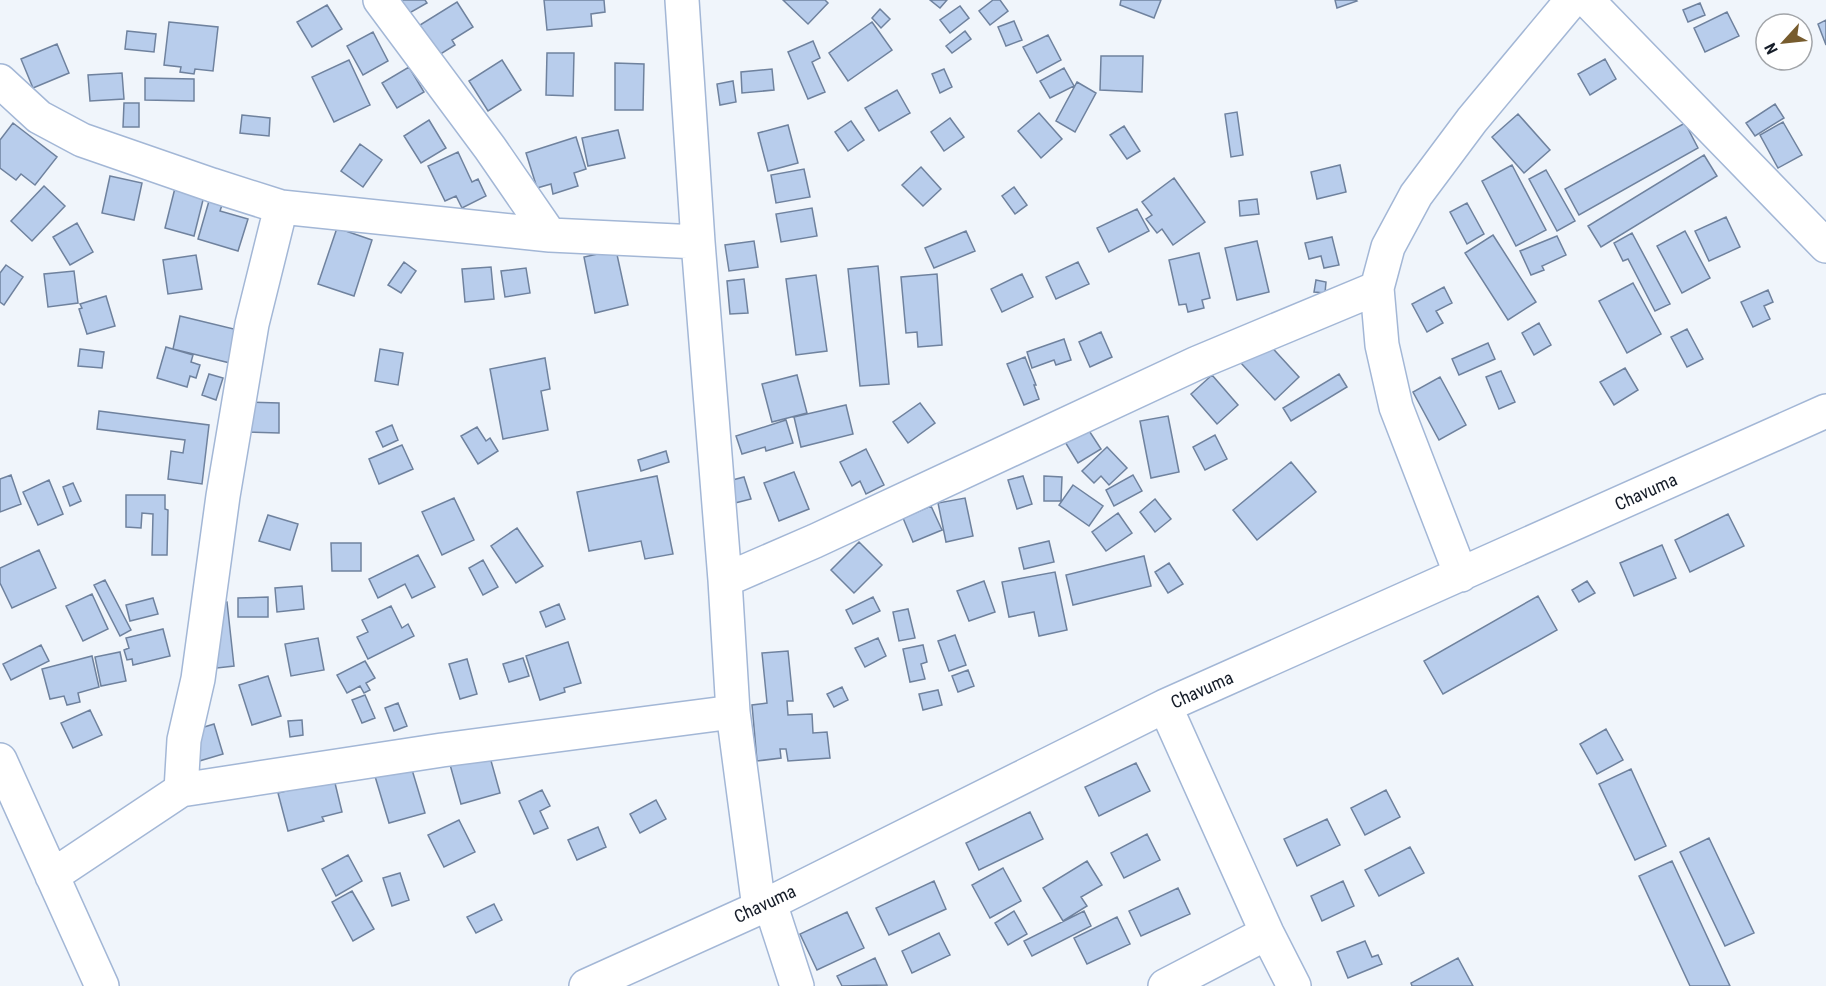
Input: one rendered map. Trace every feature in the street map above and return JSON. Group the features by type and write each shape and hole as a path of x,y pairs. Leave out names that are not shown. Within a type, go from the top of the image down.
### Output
{"street":[{"path":"380,0 490,148 550,235"},
{"path":"682,0 733,712 764,905 797,986"},
{"path":"1461,575 1396,407 1382,345 1377,288 1388,247 1416,195 1472,120 1572,0"},
{"path":"1587,0 1826,246"},
{"path":"0,81 39,117 82,140 281,207 550,235 698,242"},
{"path":"181,790 184,740 198,679 223,496 252,324 281,207"},
{"path":"725,580 814,542 1197,363 1377,288"},
{"name":"Chavuma","path":"585,986 764,905 1165,706 1826,411"},
{"path":"1165,706 1267,933 1294,986"},
{"path":"52,876 181,790 454,748 733,712"},
{"path":"0,760 102,986"},
{"path":"1165,986 1267,933"}],"building":[{"path":"398,0 425,0 427,3 406,15"},
{"path":"544,0 604,0 605,12 591,14 592,26 547,30"},
{"path":"783,0 825,0 828,3 808,24"},
{"path":"930,0 947,0 940,8"},
{"path":"993,0 1000,0 1008,11 990,25 979,11"},
{"path":"1121,0 1161,0 1154,18 1120,5"},
{"path":"1335,0 1356,0 1357,1 1337,8"},
{"path":"457,2 473,27 452,40 455,45 439,55 420,25"},
{"path":"1700,3 1705,15 1688,22 1683,10"},
{"path":"327,5 342,29 312,47 297,22"},
{"path":"960,6 969,18 950,33 940,20"},
{"path":"880,9 890,19 881,28 872,18"},
{"path":"1727,12 1739,36 1705,52 1694,28"},
{"path":"1826,20 1826,45 1818,24"},
{"path":"1014,21 1022,40 1006,46 998,27"},
{"path":"169,22 218,27 213,71 195,69 194,74 180,72 181,67 164,65"},
{"path":"872,22 892,50 848,81 829,53"},
{"path":"127,31 156,34 154,52 125,49"},
{"path":"965,31 971,39 952,53 946,46"},
{"path":"373,32 388,61 363,75 347,46"},
{"path":"1048,35 1061,60 1037,73 1023,47"},
{"path":"813,41 820,58 812,62 825,92 808,99 788,52"},
{"path":"57,44 69,73 33,88 21,59"},
{"path":"547,53 574,53 573,96 546,95"},
{"path":"1101,56 1143,56 1142,92 1100,90"},
{"path":"1605,59 1616,79 1590,95 1578,74"},
{"path":"349,60 370,105 334,122 312,77"},
{"path":"502,60 521,90 488,111 469,81"},
{"path":"615,63 644,64 643,110 615,110"},
{"path":"409,67 424,92 397,108 382,83"},
{"path":"1064,68 1074,86 1050,98 1040,81"},
{"path":"772,69 774,90 742,93 741,72"},
{"path":"944,69 952,87 940,93 932,74"},
{"path":"122,73 124,99 90,101 88,75"},
{"path":"145,78 194,79 194,101 145,100"},
{"path":"733,81 736,102 720,105 717,84"},
{"path":"1077,82 1096,93 1075,132 1056,121"},
{"path":"897,90 910,113 879,131 865,108"},
{"path":"124,103 139,103 139,127 123,127"},
{"path":"1775,104 1784,118 1755,136 1746,123"},
{"path":"1237,112 1243,155 1231,157 1225,114"},
{"path":"1039,113 1062,139 1041,158 1018,131"},
{"path":"1518,114 1550,150 1524,173 1492,137"},
{"path":"242,115 270,118 269,136 240,133"},
{"path":"950,118 964,137 944,151 931,132"},
{"path":"429,120 446,148 421,163 404,136"},
{"path":"851,121 864,140 848,151 835,132"},
{"path":"1783,122 1802,155 1778,168 1760,135"},
{"path":"13,123 57,157 35,185 21,174 16,180 0,168 0,140"},
{"path":"1685,123 1698,148 1579,215 1565,189"},
{"path":"788,125 798,163 768,171 758,133"},
{"path":"1124,126 1140,151 1127,159 1110,135"},
{"path":"618,130 625,158 588,166 582,138"},
{"path":"576,137 586,169 574,173 578,186 553,194 551,184 537,188 526,153"},
{"path":"360,144 382,160 363,187 341,171"},
{"path":"458,152 472,182 478,179 486,196 462,208 456,196 445,201 428,166"},
{"path":"1704,155 1717,176 1601,247 1588,226"},
{"path":"1340,165 1346,192 1317,199 1311,172"},
{"path":"1512,165 1546,230 1516,246 1482,181"},
{"path":"921,167 941,189 923,206 902,185"},
{"path":"804,169 810,197 776,203 771,175"},
{"path":"1546,170 1575,221 1557,231 1529,179"},
{"path":"110,176 142,183 134,220 102,213"},
{"path":"1174,178 1205,222 1173,245 1162,229 1157,233 1146,219 1152,215 1142,202"},
{"path":"44,186 65,206 32,241 11,221"},
{"path":"1014,187 1027,205 1015,214 1002,196"},
{"path":"175,188 204,196 194,236 165,228"},
{"path":"1257,199 1259,214 1240,216 1239,201"},
{"path":"209,201 222,205 220,211 248,219 238,251 198,239"},
{"path":"1467,203 1484,234 1467,244 1450,212"},
{"path":"812,208 817,236 781,242 776,214"},
{"path":"1137,209 1149,231 1109,252 1097,228"},
{"path":"1726,217 1740,247 1709,261 1695,231"},
{"path":"77,223 93,252 70,265 53,237"},
{"path":"337,228 372,240 354,296 318,284"},
{"path":"966,231 975,251 934,268 925,248"},
{"path":"1685,231 1710,278 1682,293 1657,246"},
{"path":"1632,233 1670,304 1655,311 1628,259 1623,261 1614,243"},
{"path":"1493,235 1536,302 1508,320 1465,253"},
{"path":"1557,236 1566,255 1542,266 1544,270 1531,275 1520,251"},
{"path":"1332,237 1339,265 1324,268 1321,256 1309,259 1305,243"},
{"path":"754,241 758,267 729,271 725,245"},
{"path":"1257,241 1269,292 1237,300 1225,248"},
{"path":"616,250 628,305 595,313 584,257"},
{"path":"1199,253 1210,298 1202,300 1204,308 1188,312 1186,304 1179,305 1169,260"},
{"path":"196,255 202,289 168,294 163,260"},
{"path":"404,262 416,271 401,293 388,285"},
{"path":"1078,262 1089,284 1056,299 1046,277"},
{"path":"6,265 23,277 4,305 0,302 0,273"},
{"path":"878,266 889,384 860,386 848,269"},
{"path":"491,267 494,299 465,302 462,269"},
{"path":"526,268 530,293 505,297 501,271"},
{"path":"74,271 78,303 48,307 44,274"},
{"path":"937,274 942,345 918,347 917,332 906,333 901,277"},
{"path":"1022,274 1033,297 1002,312 991,289"},
{"path":"816,275 827,351 796,355 786,279"},
{"path":"744,279 748,313 730,314 727,281"},
{"path":"1316,280 1326,282 1325,293 1314,292"},
{"path":"1633,283 1661,334 1627,353 1599,301"},
{"path":"1444,287 1452,303 1436,311 1443,323 1427,332 1412,304"},
{"path":"1768,290 1773,302 1764,306 1770,319 1753,327 1741,302"},
{"path":"106,296 115,326 87,334 79,309 82,308 80,304"},
{"path":"180,316 238,330 230,363 173,349"},
{"path":"1539,323 1551,345 1534,355 1522,333"},
{"path":"1687,329 1703,359 1687,367 1671,337"},
{"path":"1101,332 1112,357 1090,367 1079,342"},
{"path":"1064,339 1071,360 1056,365 1054,360 1032,368 1027,352"},
{"path":"1265,340 1299,377 1275,400 1241,363"},
{"path":"1488,343 1495,359 1459,375 1452,359"},
{"path":"166,347 193,355 191,362 200,365 196,378 190,376 187,387 157,378"},
{"path":"80,349 104,352 102,368 78,366"},
{"path":"380,349 403,353 398,385 375,381"},
{"path":"1025,357 1039,399 1024,405 1007,364"},
{"path":"545,358 550,389 541,391 548,430 503,439 490,369"},
{"path":"1625,368 1638,390 1614,405 1600,382"},
{"path":"1501,371 1515,402 1499,409 1486,377"},
{"path":"209,374 223,378 216,400 202,395"},
{"path":"1339,374 1347,387 1291,421 1283,408"},
{"path":"797,375 807,413 772,422 762,384"},
{"path":"1212,375 1238,405 1217,424 1191,394"},
{"path":"1440,377 1466,425 1439,440 1413,392"},
{"path":"248,402 279,403 279,433 247,432"},
{"path":"920,403 935,423 908,443 893,422"},
{"path":"846,405 853,434 801,447 794,417"},
{"path":"99,411 209,425 202,484 168,479 171,451 183,453 185,440 97,429"},
{"path":"1168,416 1179,472 1151,478 1140,421"},
{"path":"786,420 793,443 766,451 765,447 742,454 736,436"},
{"path":"1084,423 1101,449 1078,463 1062,437"},
{"path":"392,425 398,440 383,447 376,432"},
{"path":"477,427 486,441 490,438 498,451 478,464 461,436"},
{"path":"1215,435 1227,459 1205,470 1193,447"},
{"path":"402,445 413,469 379,484 369,459"},
{"path":"1107,447 1127,468 1109,485 1101,476 1094,483 1082,471"},
{"path":"866,449 884,485 866,494 860,481 852,486 840,462"},
{"path":"666,451 669,462 641,471 638,460"},
{"path":"1291,462 1316,492 1257,540 1233,510"},
{"path":"794,472 809,509 779,521 764,483"},
{"path":"11,475 21,504 0,512 0,479"},
{"path":"1133,475 1142,491 1114,506 1106,490"},
{"path":"657,476 673,554 645,559 641,541 589,551 577,492"},
{"path":"1023,476 1032,504 1017,509 1008,480"},
{"path":"1044,476 1062,477 1061,501 1044,501"},
{"path":"744,477 751,499 727,505 721,483"},
{"path":"49,480 63,514 38,525 23,492"},
{"path":"73,483 81,501 70,506 63,487"},
{"path":"1073,485 1103,506 1089,526 1059,505"},
{"path":"126,495 165,495 165,509 168,510 167,555 152,555 153,514 142,513 141,528 126,527"},
{"path":"454,498 474,540 442,555 422,512"},
{"path":"965,498 973,536 946,542 938,503"},
{"path":"1155,499 1171,519 1155,532 1140,512"},
{"path":"931,506 942,530 913,542 903,518"},
{"path":"1118,513 1132,533 1106,551 1092,532"},
{"path":"1728,514 1744,546 1690,572 1675,540"},
{"path":"268,515 298,524 290,550 259,541"},
{"path":"517,528 543,566 516,583 491,546"},
{"path":"1049,541 1054,562 1024,569 1019,548"},
{"path":"859,542 882,565 854,593 831,570"},
{"path":"331,543 361,543 361,571 332,571"},
{"path":"1662,545 1676,578 1634,596 1620,563"},
{"path":"39,550 56,588 12,608 0,583 0,568"},
{"path":"418,555 435,587 412,598 405,584 378,598 369,579"},
{"path":"1144,556 1151,586 1073,605 1066,575"},
{"path":"483,560 498,587 483,595 469,568"},
{"path":"1169,563 1183,584 1168,593 1155,572"},
{"path":"1055,572 1067,630 1039,636 1034,612 1009,617 1002,582"},
{"path":"105,580 131,630 120,636 94,585"},
{"path":"984,581 995,612 969,621 957,591"},
{"path":"1587,581 1595,593 1579,602 1572,590"},
{"path":"302,586 304,609 277,612 275,588"},
{"path":"92,594 108,629 83,641 66,606"},
{"path":"1538,596 1557,630 1443,694 1424,661"},
{"path":"268,597 268,617 238,617 238,598"},
{"path":"873,597 880,611 853,624 846,610"},
{"path":"153,598 158,614 130,621 126,605"},
{"path":"227,602 234,666 217,668 210,604"},
{"path":"559,604 565,619 546,627 540,612"},
{"path":"391,606 402,628 408,624 414,636 368,659 357,637 368,632 362,620"},
{"path":"908,609 915,638 899,641 893,612"},
{"path":"163,629 170,656 133,665 132,659 127,660 124,650 129,648 126,638"},
{"path":"955,635 966,665 949,671 938,641"},
{"path":"318,638 324,670 291,676 285,644"},
{"path":"878,638 886,656 865,667 855,648"},
{"path":"568,642 581,683 564,688 565,692 540,700 526,656"},
{"path":"41,645 49,661 11,680 3,664"},
{"path":"923,645 927,662 921,664 925,679 910,682 903,649"},
{"path":"788,651 793,701 787,701 788,715 812,714 813,733 827,732 830,758 788,761 786,749 780,749 781,758 757,761 752,705 767,703 762,653"},
{"path":"120,652 126,681 101,686 95,657"},
{"path":"92,656 99,687 78,693 80,702 67,705 64,696 50,699 42,669"},
{"path":"523,658 529,676 509,682 503,664"},
{"path":"467,659 477,694 460,699 449,664"},
{"path":"365,661 375,678 366,683 370,690 364,693 360,686 347,693 337,675"},
{"path":"968,670 974,686 958,692 952,676"},
{"path":"268,676 281,716 252,725 239,685"},
{"path":"842,687 848,700 834,707 827,694"},
{"path":"938,690 942,705 923,710 919,694"},
{"path":"365,695 375,718 362,723 352,700"},
{"path":"398,703 407,726 394,731 385,708"},
{"path":"90,710 102,735 73,748 61,723"},
{"path":"302,720 303,735 290,737 288,721"},
{"path":"214,724 223,754 196,762 188,732"},
{"path":"1606,729 1623,760 1597,774 1580,744"},
{"path":"488,750 500,793 461,804 449,761"},
{"path":"410,763 425,813 389,823 374,773"},
{"path":"1136,763 1150,791 1099,816 1085,787"},
{"path":"1631,769 1666,846 1635,860 1599,784"},
{"path":"334,779 342,812 322,817 324,821 288,831 278,793"},
{"path":"542,790 550,806 540,811 548,828 534,834 519,801"},
{"path":"1386,790 1400,817 1365,835 1351,808"},
{"path":"656,800 666,819 640,833 630,814"},
{"path":"1030,812 1043,839 979,870 966,843"},
{"path":"1327,819 1340,845 1297,866 1284,839"},
{"path":"459,820 475,852 444,867 428,835"},
{"path":"598,827 606,847 577,860 568,840"},
{"path":"1147,834 1160,860 1124,878 1111,853"},
{"path":"1709,838 1754,933 1725,946 1680,852"},
{"path":"1410,847 1424,873 1379,896 1365,870"},
{"path":"348,855 362,881 336,896 322,869"},
{"path":"1087,861 1102,885 1081,897 1087,906 1063,921 1043,888"},
{"path":"1672,861 1730,986 1690,986 1639,876"},
{"path":"1003,868 1021,901 990,918 972,885"},
{"path":"400,873 409,900 392,906 383,878"},
{"path":"934,881 946,909 889,935 876,908"},
{"path":"1343,881 1354,906 1322,921 1311,896"},
{"path":"1178,888 1190,914 1141,936 1129,911"},
{"path":"352,891 374,929 353,941 332,902"},
{"path":"494,904 502,920 476,933 467,917"},
{"path":"1014,911 1027,934 1008,945 995,923"},
{"path":"1084,911 1091,926 1032,956 1024,941"},
{"path":"847,912 864,948 817,970 800,934"},
{"path":"1117,917 1130,944 1087,964 1074,938"},
{"path":"939,933 950,955 912,973 902,951"},
{"path":"1365,941 1372,957 1378,955 1382,964 1348,978 1337,952"},
{"path":"875,958 887,985 842,986 837,976"},
{"path":"1458,958 1473,986 1412,986 1411,983"}]}
